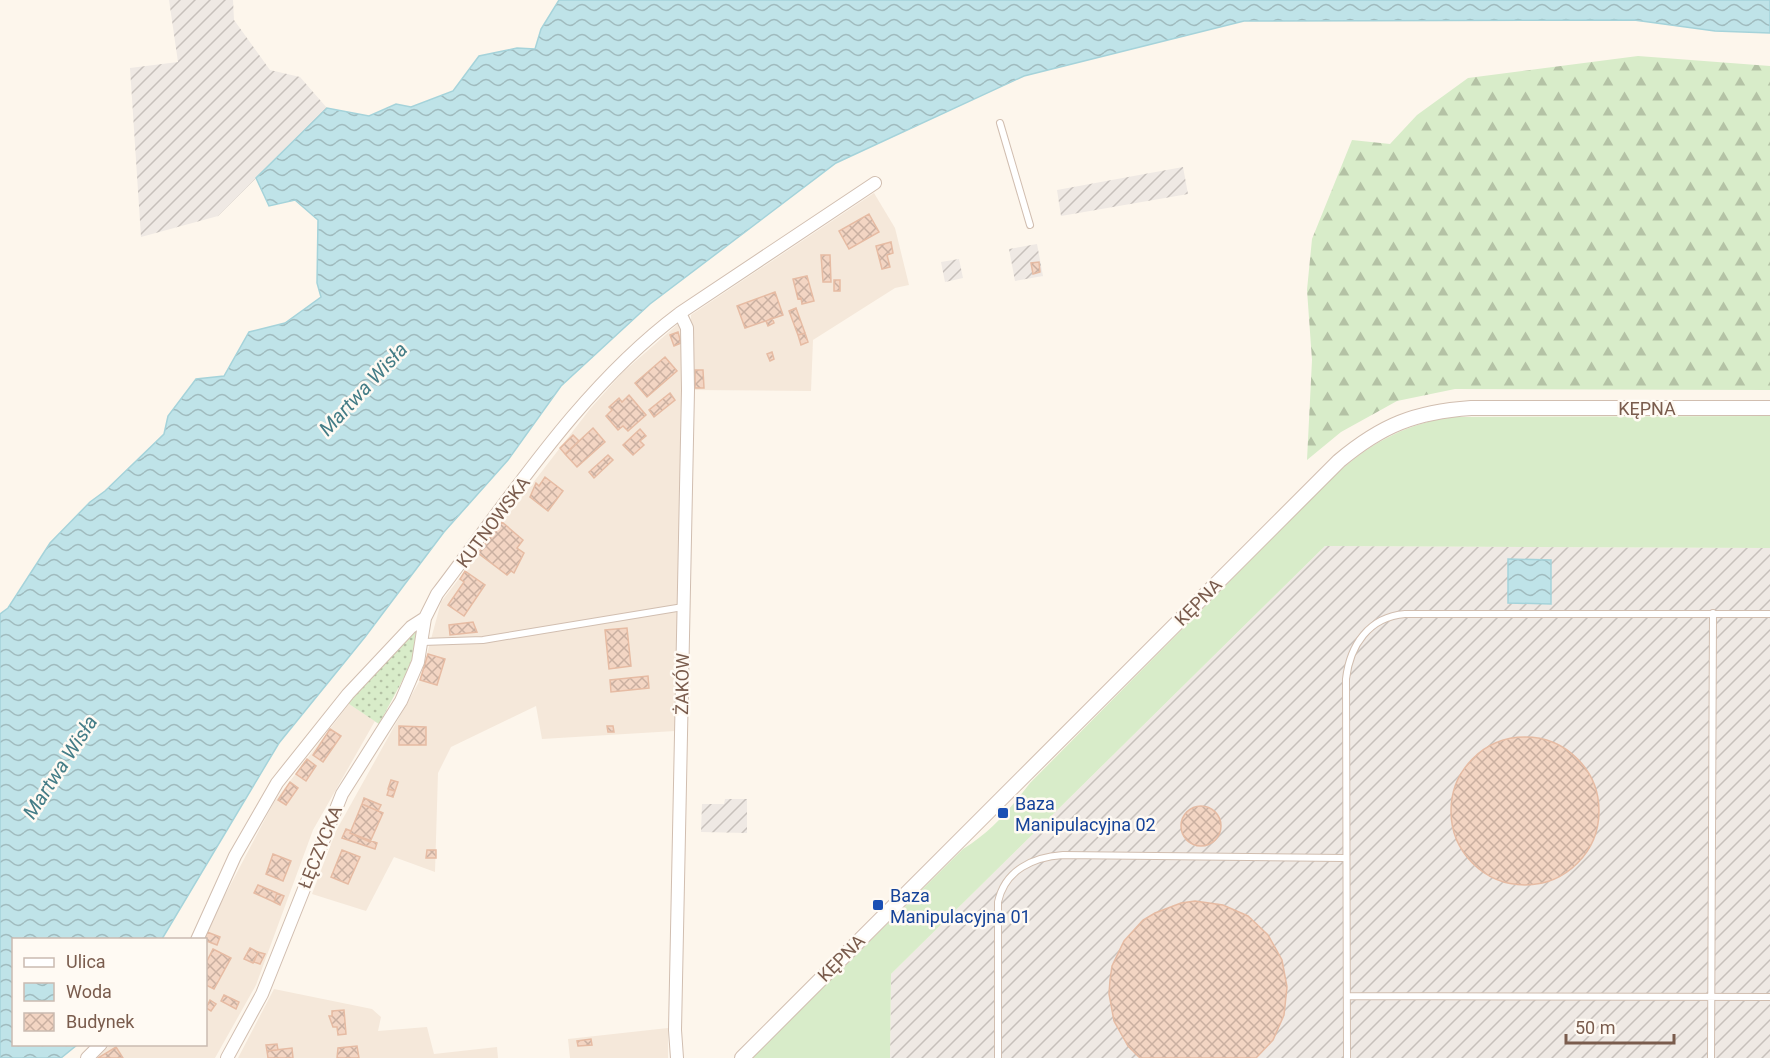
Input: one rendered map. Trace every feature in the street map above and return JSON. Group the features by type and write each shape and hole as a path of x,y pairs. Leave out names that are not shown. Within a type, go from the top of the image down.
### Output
{"street":[{"name":"KUTNOWSKA","path":"197,938 235,856 277,783 348,694 411,627 425,618 437,594 591,395 659,328 680,312 875,183"},
{"name":"ŻAKÓW","path":"676,1058 688,339 687,328 680,312"},
{"name":"KĘPNA","path":"742,1058 1339,461 1381,429 1404,419 1437,410 1471,408 1770,408"},
{"name":"ŁĘCZYCKA","path":"227,1058 262,994 342,794 401,701 418,662 425,618"},
{"path":"87,1058 99,1046"}],"lane":[{"path":"1000,123 1030,225"},
{"path":"422,642 483,640 683,607"},
{"path":"1347,1058 1345,858 1347,669 1356,642 1377,623 1394,615 1405,614 1770,614"},
{"path":"1711,1058 1713,614"},
{"path":"998,1058 998,902 1006,881 1025,865 1047,856 1063,855 1345,858"},
{"path":"1347,996 1770,997"}],"shaded area":[{"path":"169,0 233,0 234,20 270,70 300,77 327,108 218,216 141,237 130,68 178,62"},
{"path":"1183,167 1188,194 1061,216 1057,190"},
{"path":"874,193 895,228 909,285 895,288 813,340 811,391 691,390 691,315"},
{"path":"1037,244 1043,276 1015,281 1009,249"},
{"path":"959,259 963,278 945,282 941,262"},
{"path":"678,324 682,329 684,390 675,731 542,739 536,706 451,747 438,773 435,872 394,857 366,911 312,894 336,831 420,680 441,602 590,409 622,373"},
{"path":"1325,546 1770,548 1770,1058 890,1058 891,974"},
{"path":"349,704 375,721 313,830 256,985 215,1058 95,1058 110,1046 207,1046 207,938 203,938 274,802"},
{"path":"725,799 747,799 747,833 701,832 702,804 724,804"},
{"path":"274,989 372,1009 381,1017 378,1031 427,1027 434,1054 497,1047 498,1058 238,1058"},
{"path":"668,1028 668,1058 570,1058 568,1039"}],"green space":[{"path":"1638,56 1770,66 1770,390 1455,389 1397,401 1341,432 1307,460 1312,360 1307,290 1312,239 1352,140 1390,144 1417,115 1468,78"},
{"path":"1770,416 1770,548 1325,546 891,974 890,1058 752,1058 963,849 1000,819 1030,783 1331,479 1372,447 1415,426 1449,417"},
{"path":"414,630 419,633 419,637 408,670 379,724 346,702"}],"water":[{"name":"Martwa Wisła","path":"559,0 1770,0 1770,33 1715,31 1634,20 1244,21 1024,76 836,163 650,304 561,386 508,460 444,532 365,637 279,743 163,938 12,938 12,1046 76,1046 61,1058 0,1058 0,614 8,608 50,543 90,502 105,491 164,434 168,416 196,379 224,376 249,332 285,323 321,297 317,283 318,220 295,200 269,206 256,178 327,108 369,116 396,104 411,107 453,91 479,56 517,48 535,49 541,29"},
{"path":"1508,559 1551,560 1551,604 1508,603"}],"building":[{"path":"869,214 879,232 849,249 839,231"},
{"path":"891,242 893,253 887,255 890,267 882,269 876,246"},
{"path":"821,255 830,255 831,282 823,282"},
{"path":"1039,262 1040,272 1033,274 1031,263"},
{"path":"807,276 814,301 802,304 801,298 798,299 793,279"},
{"path":"834,280 840,280 840,291 834,291"},
{"path":"775,292 783,315 745,328 737,306"},
{"path":"796,308 805,333 798,335 789,311"},
{"path":"772,318 774,323 768,326 766,321"},
{"path":"678,332 681,343 674,346 670,335"},
{"path":"805,333 808,342 801,345 798,335"},
{"path":"772,352 774,359 770,361 767,354"},
{"path":"665,357 677,371 647,397 635,383"},
{"path":"695,370 703,370 704,388 695,388"},
{"path":"670,393 675,400 654,417 649,410"},
{"path":"629,395 646,415 628,431 623,426 618,430 606,416 612,410 609,407 619,398 622,402"},
{"path":"593,428 605,442 577,467 565,454"},
{"path":"640,429 646,436 640,441 644,445 633,455 623,445"},
{"path":"573,435 579,441 565,454 560,448"},
{"path":"608,455 613,460 594,478 589,472"},
{"path":"545,477 563,491 548,511 530,497 536,483 539,486"},
{"path":"502,522 523,540 517,548 524,553 514,573 511,571 507,575 478,553"},
{"path":"465,571 485,585 464,616 448,605 464,582 460,579"},
{"path":"473,622 477,632 450,635 449,625"},
{"path":"627,628 631,666 609,669 605,630"},
{"path":"428,654 445,659 437,685 420,680"},
{"path":"648,676 649,688 611,692 610,680"},
{"path":"399,726 426,727 426,745 399,745"},
{"path":"607,726 613,726 614,732 608,732"},
{"path":"330,729 341,736 323,762 313,755"},
{"path":"1525,737 1553,743 1577,759 1593,783 1599,811 1593,839 1577,863 1553,879 1525,885 1497,879 1473,863 1457,839 1451,811 1457,783 1473,759 1497,743"},
{"path":"307,759 316,766 306,781 296,774"},
{"path":"391,780 398,782 395,791 388,789"},
{"path":"290,782 298,788 286,805 278,800"},
{"path":"389,789 395,791 393,797 387,795"},
{"path":"364,798 381,805 378,811 362,804"},
{"path":"362,804 383,813 370,842 350,833"},
{"path":"1201,806 1215,812 1221,826 1215,840 1201,846 1187,840 1181,826 1187,812"},
{"path":"346,829 351,831 350,833 377,843 375,849 342,838"},
{"path":"342,850 360,857 348,884 331,877"},
{"path":"427,850 436,850 436,858 426,858"},
{"path":"273,854 291,861 283,881 266,874"},
{"path":"258,885 277,893 274,902 254,893"},
{"path":"277,893 284,896 280,905 274,902"},
{"path":"1195,901 1223,905 1248,916 1268,935 1282,960 1287,987 1284,1015 1273,1040 1256,1058 1140,1058 1128,1046 1114,1021 1109,994 1110,980 1112,966 1124,941 1143,920 1155,913 1181,903"},
{"path":"207,932 220,937 217,945 205,938"},
{"path":"250,948 258,952 253,963 244,959"},
{"path":"213,949 231,958 214,989 207,986 207,961"},
{"path":"258,952 265,954 260,964 254,962"},
{"path":"224,995 239,1002 236,1009 221,1001"},
{"path":"210,1000 216,1004 211,1011 207,1006"},
{"path":"344,1010 346,1034 338,1035 337,1027 333,1027 329,1016 332,1016 332,1011"},
{"path":"591,1039 592,1045 578,1046 577,1041"},
{"path":"277,1044 278,1050 267,1051 266,1045"},
{"path":"357,1046 359,1058 337,1058 338,1048"},
{"path":"116,1047 123,1058 98,1058"},
{"path":"292,1048 293,1058 268,1058 267,1051"}],"place":[{"name":"Baza Manipulacyjna 02","path":"1003,813"},
{"name":"Baza Manipulacyjna 01","path":"878,905"}]}
